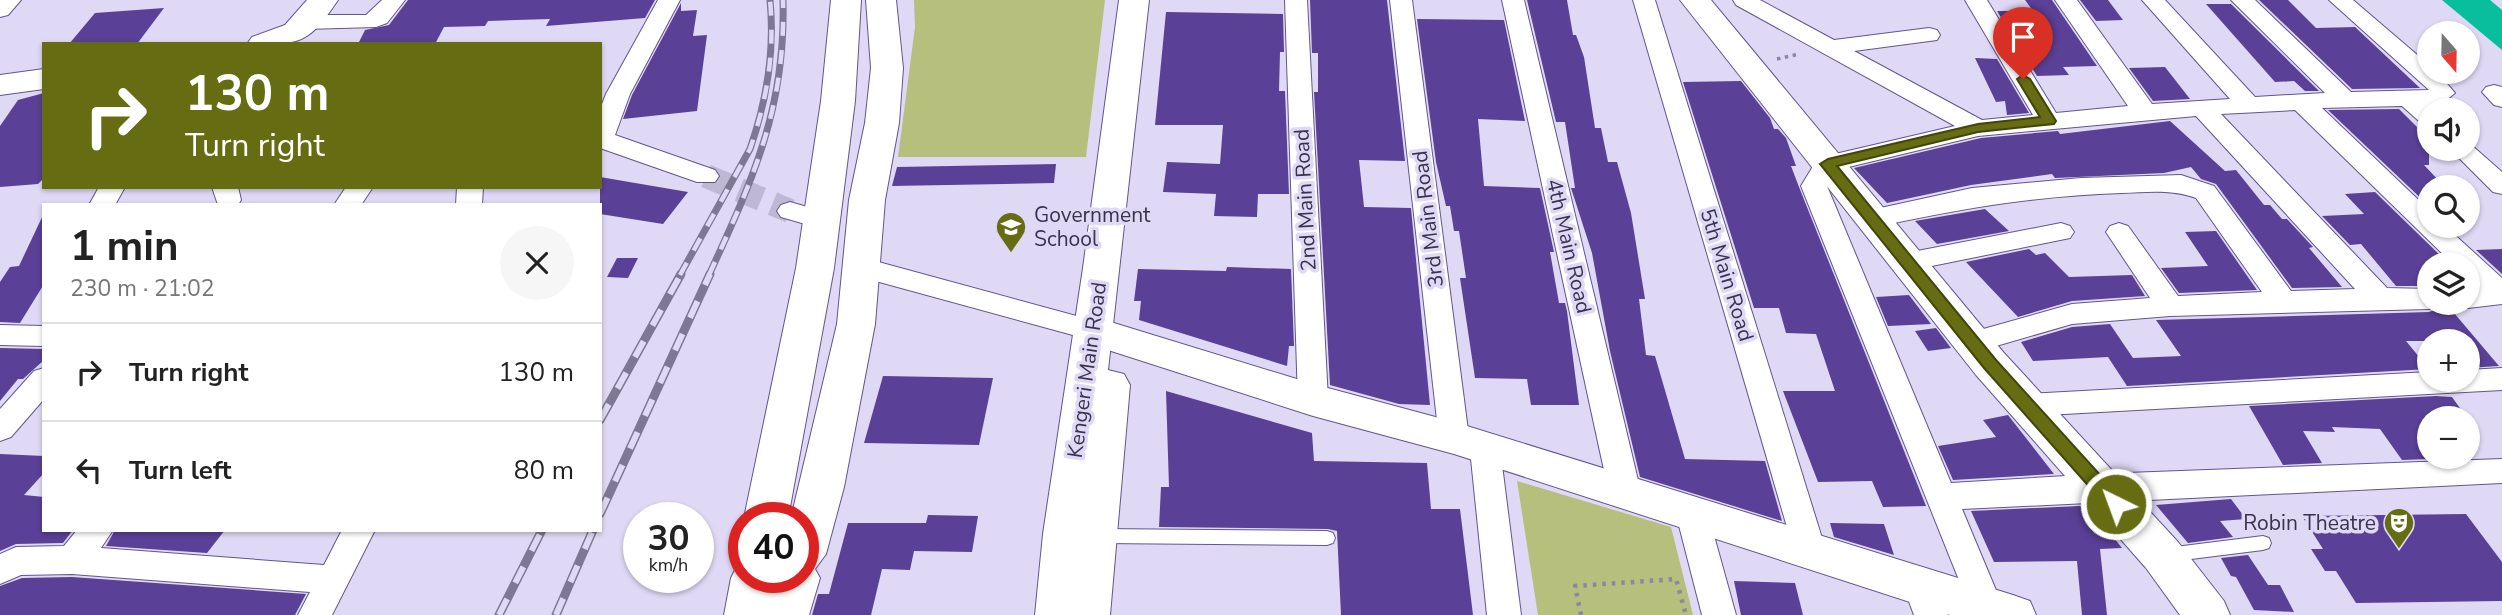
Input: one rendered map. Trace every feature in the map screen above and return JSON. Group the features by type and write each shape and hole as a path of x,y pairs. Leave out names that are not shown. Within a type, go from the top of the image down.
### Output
{"street":[{"path":"0,10 10,0"},
{"path":"268,42 296,32 314,11 368,22 379,18 394,0"},
{"path":"602,136 618,94 669,0"},
{"path":"769,502 815,268 805,215 838,101 846,0"},
{"path":"818,502 856,324 860,267 887,68 881,0"},
{"name":"Kengeri Main Road","path":"1087,615 1095,536 1103,333 1102,268 1134,0"},
{"name":"Kengeri Main Road","path":"1058,615 1103,333 1149,0"},
{"name":"2nd Main Road","path":"1296,0 1313,400"},
{"name":"3rd Main Road","path":"1401,0 1470,444 1504,615"},
{"name":"4th Main Road","path":"1513,0 1625,493"},
{"name":"5th Main Road","path":"1644,0 1810,551"},
{"path":"1695,0 1972,342 2162,555 2207,615"},
{"path":"1744,0 1978,128"},
{"path":"1976,0 2049,121"},
{"path":"2066,0 2144,111"},
{"path":"2153,0 2249,105"},
{"path":"2242,0 2344,99"},
{"path":"1999,611 1941,497 1814,186 1828,164 1978,128 2144,111 2344,99 2436,97 2443,93 2439,86 2340,0"},
{"path":"1830,47 1929,35"},
{"path":"0,85 42,79"},
{"path":"2409,98 2417,106"},
{"path":"2301,102 2417,214"},
{"path":"2202,108 2380,298"},
{"path":"602,139 706,176"},
{"path":"2475,161 2502,186"},
{"path":"1871,219 1985,196 2081,186 2181,183 2205,192 2284,303"},
{"path":"1907,262 2061,232"},
{"path":"2119,232 2171,306"},
{"path":"2442,238 2502,294"},
{"path":"860,267 1103,333 1313,400 1470,444 1810,551 1926,600 1999,611"},
{"path":"2480,297 2502,294"},
{"path":"1972,342 2072,314 2171,306 2417,299"},
{"path":"0,335 42,336"},
{"path":"2026,405 2502,379"},
{"path":"0,429 42,381"},
{"path":"1941,497 2100,487 2502,471"},
{"path":"1692,514 1718,615"},
{"path":"72,560 95,532"},
{"path":"315,615 358,532"},
{"path":"5,564 72,560 335,580"},
{"path":"747,615 751,593"},
{"path":"786,615 793,593"}],"lane":[{"path":"1095,536 1327,538"},
{"path":"2162,555 2263,543"}],"path":[{"path":"1581,615 1576,586 1676,579 1686,615"}],"shaded area":[{"path":"914,0 1105,0 1086,157 898,157 915,27"},
{"path":"2442,0 2490,0 2502,10 2502,50 2480,32 2480,21 2467,21"},
{"path":"1517,481 1671,527 1693,615 1538,615"}],"building":[{"path":"408,0 655,0 645,18 546,26 550,19 488,21 485,26 444,27 436,42 359,42 365,30 389,25"},
{"path":"1310,0 1387,0 1405,161 1359,160 1364,207 1411,208 1430,405 1399,404 1330,385 1314,92 1318,92 1318,53 1312,53"},
{"path":"1527,0 1567,0 1573,35 1576,35 1584,57 1595,128 1601,128 1608,162 1617,162 1631,213 1645,299 1639,299 1646,355 1655,356 1685,459 1765,461 1782,521 1640,477 1610,351 1592,253 1571,188 1575,188 1565,122 1556,122"},
{"path":"2025,0 2052,0 2097,66 2063,67 2069,75 2037,76 1997,11 2033,11"},
{"path":"2080,0 2108,0 2123,20 2096,21"},
{"path":"2259,0 2288,0 2316,28 2355,27 2420,88 2352,89"},
{"path":"681,3 681,11 697,10 693,36 707,35 697,111 623,119 632,95"},
{"path":"2206,4 2231,4 2319,91 2305,91 2294,81 2275,82"},
{"path":"164,8 138,42 71,42 95,13"},
{"path":"1166,12 1283,14 1284,52 1280,52 1279,91 1285,91 1289,194 1258,194 1257,217 1214,216 1216,194 1163,192 1167,162 1220,164 1223,125 1155,125"},
{"path":"1417,19 1504,20 1525,121 1478,119 1484,186 1540,188 1554,252 1550,252 1559,303 1565,303 1567,311 1579,405 1531,405 1527,379 1475,378 1460,278 1466,278 1459,231 1454,231 1450,206 1446,206 1436,162"},
{"path":"1975,58 1997,59 2029,113 2007,115 2005,101 1996,102"},
{"path":"2165,67 2190,99 2153,101 2129,68"},
{"path":"1741,81 1770,118 1774,129 1778,129 1786,138 1796,166 1791,166 1926,506 1883,507 1872,481 1818,482 1783,391 1835,391 1816,334 1786,333 1779,308 1754,308 1683,82"},
{"path":"42,94 42,180 38,184 0,187 0,126 18,100"},
{"path":"2399,109 2417,127 2417,161 2429,161 2429,165 2424,165 2434,175 2417,175 2417,195 2328,110"},
{"path":"2170,121 2225,171 2236,170 2264,205 2270,205 2282,219 2287,219 2313,247 2309,248 2342,287 2292,288 2216,184 2201,179 2191,167 2164,173 2055,178 2052,174 1971,185 1887,203 1854,168 1981,138 2058,131 2060,134"},
{"path":"1056,164 1054,183 892,186 897,167"},
{"path":"602,177 688,192 663,224 602,214"},
{"path":"2375,192 2417,233 2417,238 2422,238 2437,252 2417,252 2417,286 2396,286 2361,244 2350,245 2322,216 2364,214 2345,194"},
{"path":"1985,209 2009,231 1937,244 1915,221"},
{"path":"42,217 42,287 20,323 0,322 0,282 10,267 19,266"},
{"path":"2216,231 2257,290 2179,293 2161,268 2208,266 2185,232"},
{"path":"2029,249 2036,255 2045,253 2069,277 2132,275 2145,296 2072,301 2018,317 1966,262"},
{"path":"2502,249 2502,274 2480,252 2476,250"},
{"path":"617,258 638,258 628,278 607,277"},
{"path":"1227,267 1291,269 1294,346 1289,346 1287,366 1139,320 1141,301 1134,301 1138,269 1226,271"},
{"path":"1909,295 1931,324 1888,326 1876,297"},
{"path":"2417,312 2417,315 2456,315 2468,329 2417,329 2417,341 2406,341 2417,354 2417,370 2127,386 2108,357 2033,361 2021,342 2072,327 2110,324 2133,358 2181,356 2156,320"},
{"path":"1936,328 1951,348 1928,351 1915,331"},
{"path":"2480,344 2499,366 2480,367"},
{"path":"0,348 42,349 42,362 23,379 18,379 0,401"},
{"path":"883,376 993,378 979,445 864,443"},
{"path":"1166,391 1312,433 1314,461 1427,463 1431,509 1460,509 1473,615 1341,615 1337,531 1159,527 1161,487 1169,487"},
{"path":"2436,396 2452,397 2458,406 2417,406 2417,459 2402,460 2380,429 2332,427 2335,432 2303,431 2322,463 2283,465 2249,406"},
{"path":"2008,415 2054,474 1953,480 1938,446 1996,437 1983,420"},
{"path":"0,454 42,456 42,475 24,495 42,497 42,532 71,532 63,543 16,544 0,551"},
{"path":"2231,499 2246,519 2220,521 2233,537 2188,543 2156,505"},
{"path":"2079,506 2090,508 2122,548 2100,549 2107,615 2082,615 2077,561 1994,562 1971,511"},
{"path":"2466,514 2502,562 2502,601 2356,603 2336,571 2325,571 2311,549 2323,549 2302,516"},
{"path":"928,515 978,516 972,552 914,551 910,570 882,569 871,615 812,615 818,594 829,594 848,523 926,523"},
{"path":"1830,523 1884,524 1894,555 1834,537"},
{"path":"114,532 223,532 207,553 106,546"},
{"path":"2248,555 2268,585 2280,585 2294,612 2254,610 2236,577 2231,576 2221,558"},
{"path":"72,577 306,594 295,615 0,615 0,586 22,578"},
{"path":"1734,581 1795,583 1803,615 1741,615"}],"tunnel":[{"path":"706,176 790,211"}],"railway":[{"path":"680,275 750,149 768,76 770,0"},
{"path":"709,275 753,174 773,109 779,75 783,0"},
{"path":"602,416 681,274"},
{"path":"602,510 710,274"},
{"path":"499,615 541,532"},
{"path":"556,615 592,532"}],"place":[{"name":"Government School","path":"1011,254"},
{"name":"Robin Theatre","path":"2399,550"}],"route":[{"path":"2023,79 2049,121 1978,128 1828,164 1990,364 2116,504"}]}
